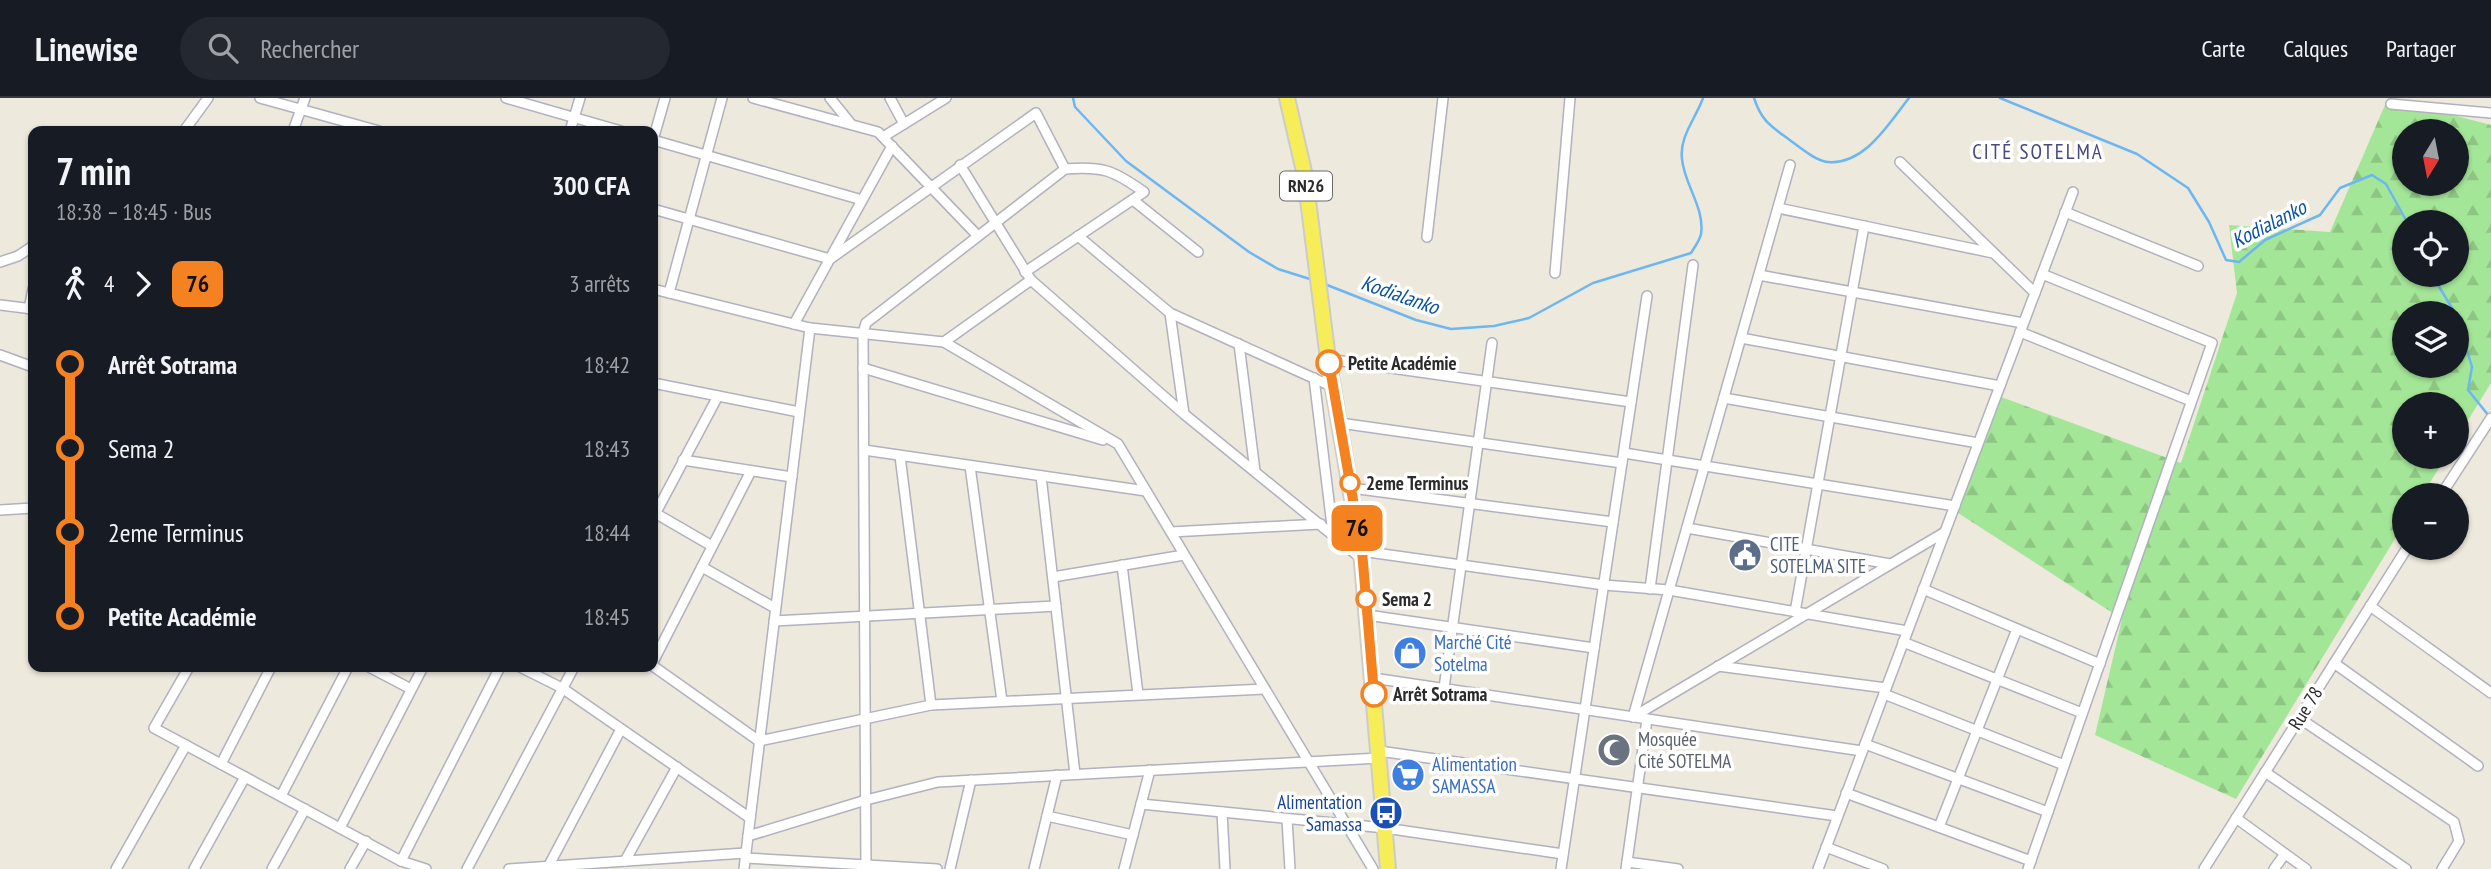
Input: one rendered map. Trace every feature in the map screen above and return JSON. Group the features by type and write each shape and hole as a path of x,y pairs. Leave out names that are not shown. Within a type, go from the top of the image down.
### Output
{"main road":[{"name":"RN26","path":"1287,98 1305,176 1328,359 1362,555 1388,869"}],"street":[{"path":"260,98 361,126"},
{"path":"295,126 305,98"},
{"path":"506,98 603,126"},
{"path":"572,126 580,98"},
{"path":"657,126 665,98"},
{"path":"669,293 722,98"},
{"path":"753,98 878,132 978,236"},
{"path":"830,98 852,125"},
{"path":"890,98 904,124"},
{"path":"883,137 946,98"},
{"path":"1427,237 1443,98"},
{"path":"1555,273 1570,98"},
{"path":"187,126 203,99"},
{"path":"2391,104 2491,113"},
{"path":"830,259 1036,113 1065,169"},
{"path":"658,142 862,200"},
{"path":"794,324 892,146"},
{"path":"1900,162 2035,293"},
{"path":"960,165 1028,276 1184,414 1362,555 1461,565 1604,585 1669,590 1907,631"},
{"path":"1633,717 1790,165"},
{"path":"866,867 863,333 866,323 1065,169 1094,167 1115,172 1143,192 1078,236 944,342"},
{"path":"1818,869 2073,192"},
{"path":"1133,200 1198,252"},
{"path":"1778,208 1993,253"},
{"path":"658,210 830,259"},
{"path":"2066,212 2198,266"},
{"path":"1795,612 1864,226"},
{"path":"1078,236 1170,313 1333,387"},
{"path":"0,262 28,249"},
{"path":"1650,589 1693,265"},
{"path":"1846,793 1939,827 2030,865 2212,343 2042,274"},
{"path":"1759,275 1852,291 2022,328 2191,401"},
{"path":"658,290 810,328 944,342 1118,444 1373,869"},
{"path":"1560,869 1647,296"},
{"path":"0,305 28,309"},
{"path":"1170,313 1184,414"},
{"path":"744,869 810,328"},
{"path":"1741,338 2000,386"},
{"path":"1444,688 1492,343"},
{"path":"1239,344 1255,471"},
{"path":"0,355 28,365"},
{"path":"1328,359 1631,402"},
{"path":"863,368 1118,444"},
{"path":"1314,378 1333,534"},
{"path":"658,384 800,412"},
{"path":"658,507 718,396"},
{"path":"1724,398 1978,443"},
{"path":"2449,483 2490,419"},
{"path":"1340,423 1478,442 1623,458 1667,460 1955,506"},
{"path":"864,450 1146,491"},
{"path":"900,456 931,705"},
{"path":"683,460 792,477"},
{"path":"970,466 1002,701"},
{"path":"658,654 751,471"},
{"path":"1041,476 1075,774"},
{"path":"1351,488 1613,522"},
{"path":"0,510 28,508"},
{"path":"658,517 712,547"},
{"path":"1171,532 1321,524"},
{"path":"1687,528 1890,564"},
{"path":"1633,717 1945,531"},
{"path":"1053,577 1184,555"},
{"name":"Rue 78","path":"2204,869 2399,560"},
{"path":"1122,565 1138,694"},
{"path":"702,567 775,608"},
{"path":"1923,589 2100,664"},
{"path":"774,621 1056,606"},
{"path":"2370,606 2491,693"},
{"path":"1367,615 1594,648"},
{"path":"1939,827 2017,629"},
{"path":"1903,642 2082,713"},
{"path":"2334,663 2478,766"},
{"path":"1718,666 1885,691 1976,731 2064,765"},
{"path":"658,668 759,741 931,705 1265,689"},
{"path":"186,672 155,728 401,860 426,869"},
{"path":"221,764 268,672"},
{"path":"282,796 345,672"},
{"path":"379,672 411,689"},
{"path":"340,828 420,672"},
{"path":"401,860 497,672"},
{"path":"530,672 562,688 750,818"},
{"path":"467,869 571,672"},
{"path":"1373,678 1863,748 2048,813"},
{"path":"2299,718 2454,822 2459,841 2442,869"},
{"path":"1647,719 1627,865 1678,869"},
{"path":"548,867 621,729"},
{"path":"116,869 186,745"},
{"path":"747,836 866,800 938,782 1308,762 1379,754 1838,816"},
{"path":"621,864 677,767"},
{"path":"1124,869 1150,771"},
{"path":"2265,772 2406,869"},
{"path":"1034,869 1057,775"},
{"path":"194,869 245,777"},
{"path":"950,869 971,780"},
{"path":"1141,804 1385,828 1563,854"},
{"path":"272,869 305,809"},
{"path":"1222,812 1225,869"},
{"path":"1048,816 1133,835"},
{"path":"2236,818 2306,869"},
{"path":"1287,819 1290,869"},
{"path":"350,869 366,841"},
{"path":"1826,847 1883,869"},
{"path":"2274,869 2285,854"},
{"path":"512,869 745,855 866,867 937,869"}],"green space":[{"path":"2388,98 2468,119 2392,119 2392,196 2469,196 2469,119 2491,125 2491,383 2469,419 2469,392 2392,392 2392,469 2438,469 2430,483 2392,483 2392,544 2236,799 2095,735 2122,619 1955,511 2001,397 2181,463 2237,293 2229,225 2330,232"}],"waterway":[{"name":"Kodialanko","path":"1073,98 1075,107 1126,161 1249,252 1278,269 1313,280"},
{"name":"Kodialanko","path":"1322,283 1416,320 1451,329 1494,326 1529,318 1593,283 1691,253 1700,236 1701,224 1686,178 1682,151 1685,135 1703,98"},
{"name":"Kodialanko","path":"1754,98 1760,113 1773,127 1809,154 1828,162 1841,161 1865,150 1909,98"},
{"name":"Kodialanko","path":"2000,98 2137,154 2188,188 2209,222 2226,260 2239,262 2265,240 2320,215 2340,188 2372,175 2386,184 2400,210"},
{"name":"Kodialanko","path":"2439,287 2448,301"},
{"name":"Kodialanko","path":"2469,357 2472,367 2468,390 2489,416"}],"bus line":[{"name":"76","path":"1329,363 1362,551 1374,694"}],"place":[{"name":"Petite Académie","path":"1329,363"},
{"name":"2eme Terminus","path":"1350,483"},
{"name":"CITE SOTELMA SITE","path":"1745,555"},
{"name":"Sema 2","path":"1366,599"},
{"name":"Marché Cité Sotelma","path":"1410,653"},
{"name":"Arrêt Sotrama","path":"1374,694"},
{"name":"Mosquée Cité SOTELMA","path":"1614,750"},
{"name":"Alimentation SAMASSA","path":"1408,775"},
{"name":"Alimentation Samassa","path":"1386,813"}],"district":[{"name":"CITÉ SOTELMA","path":"2038,152"}]}
